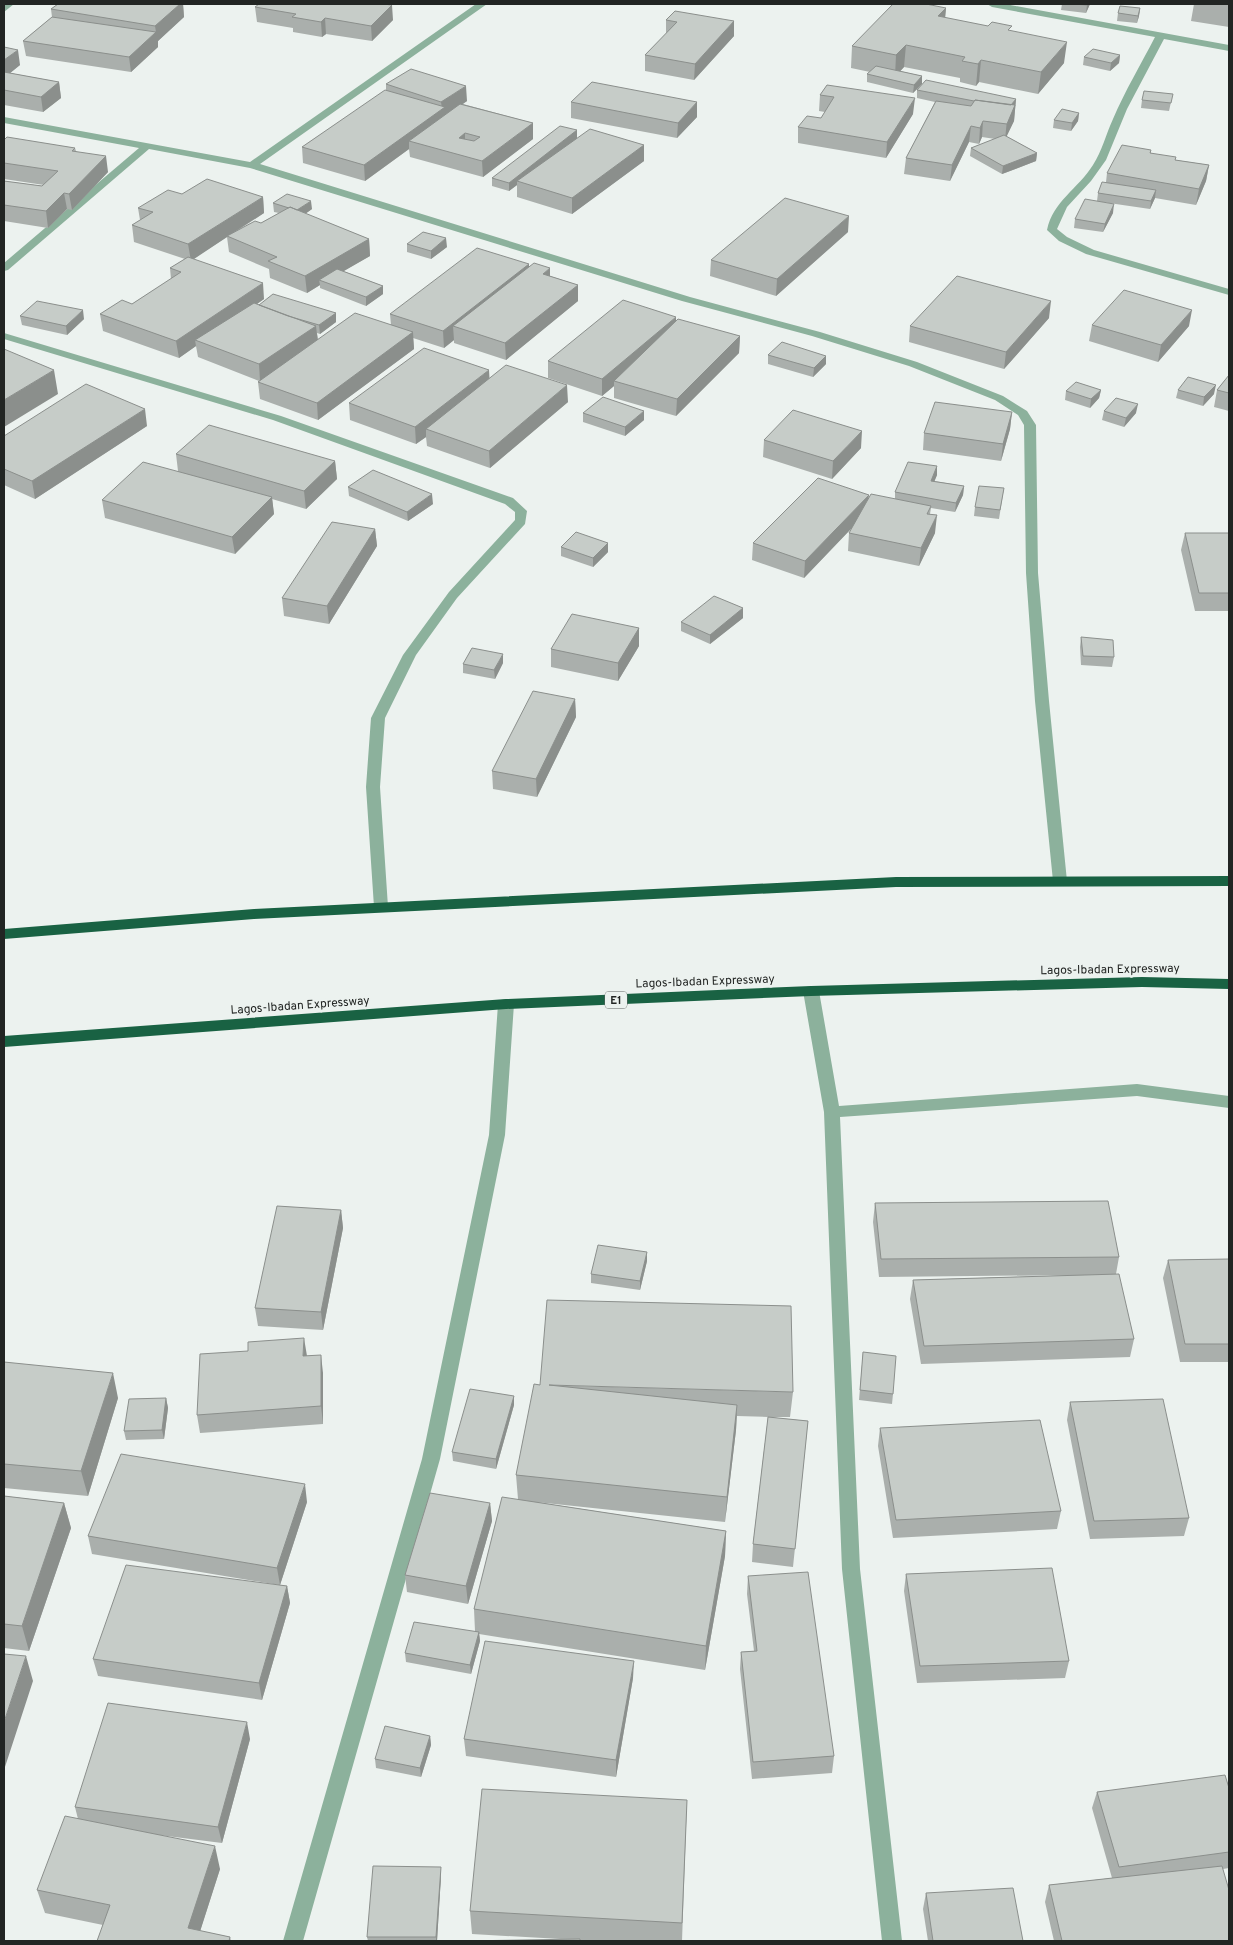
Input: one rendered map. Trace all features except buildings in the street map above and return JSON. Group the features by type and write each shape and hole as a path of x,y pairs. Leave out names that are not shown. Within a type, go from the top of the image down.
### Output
{"highway":[{"path":"4,934 254,914 896,882 1229,881"},
{"name":"Lagos-Ibadan Expressway","path":"4,1042 506,1004 812,991 1142,982 1229,984"}],"street":[{"path":"4,9 9,4"},
{"path":"252,165 310,126 425,41 482,4"},
{"path":"992,4 1229,48"},
{"path":"1161,35 1117,119 1093,173 1064,202 1052,230 1063,239 1090,252 1229,292"},
{"path":"4,120 252,165 686,299 816,334 913,364 999,398 1023,413 1030,425 1032,573 1042,701 1060,881"},
{"path":"4,268 147,146"},
{"path":"4,336 277,418 509,501 521,511 521,521 453,595 410,655 378,718 373,787 381,907"},
{"path":"812,991 832,1112 851,1568 892,1941"},
{"path":"293,1941 431,1459 497,1135 506,1004"},
{"path":"832,1112 1137,1090 1229,1102"}]}
